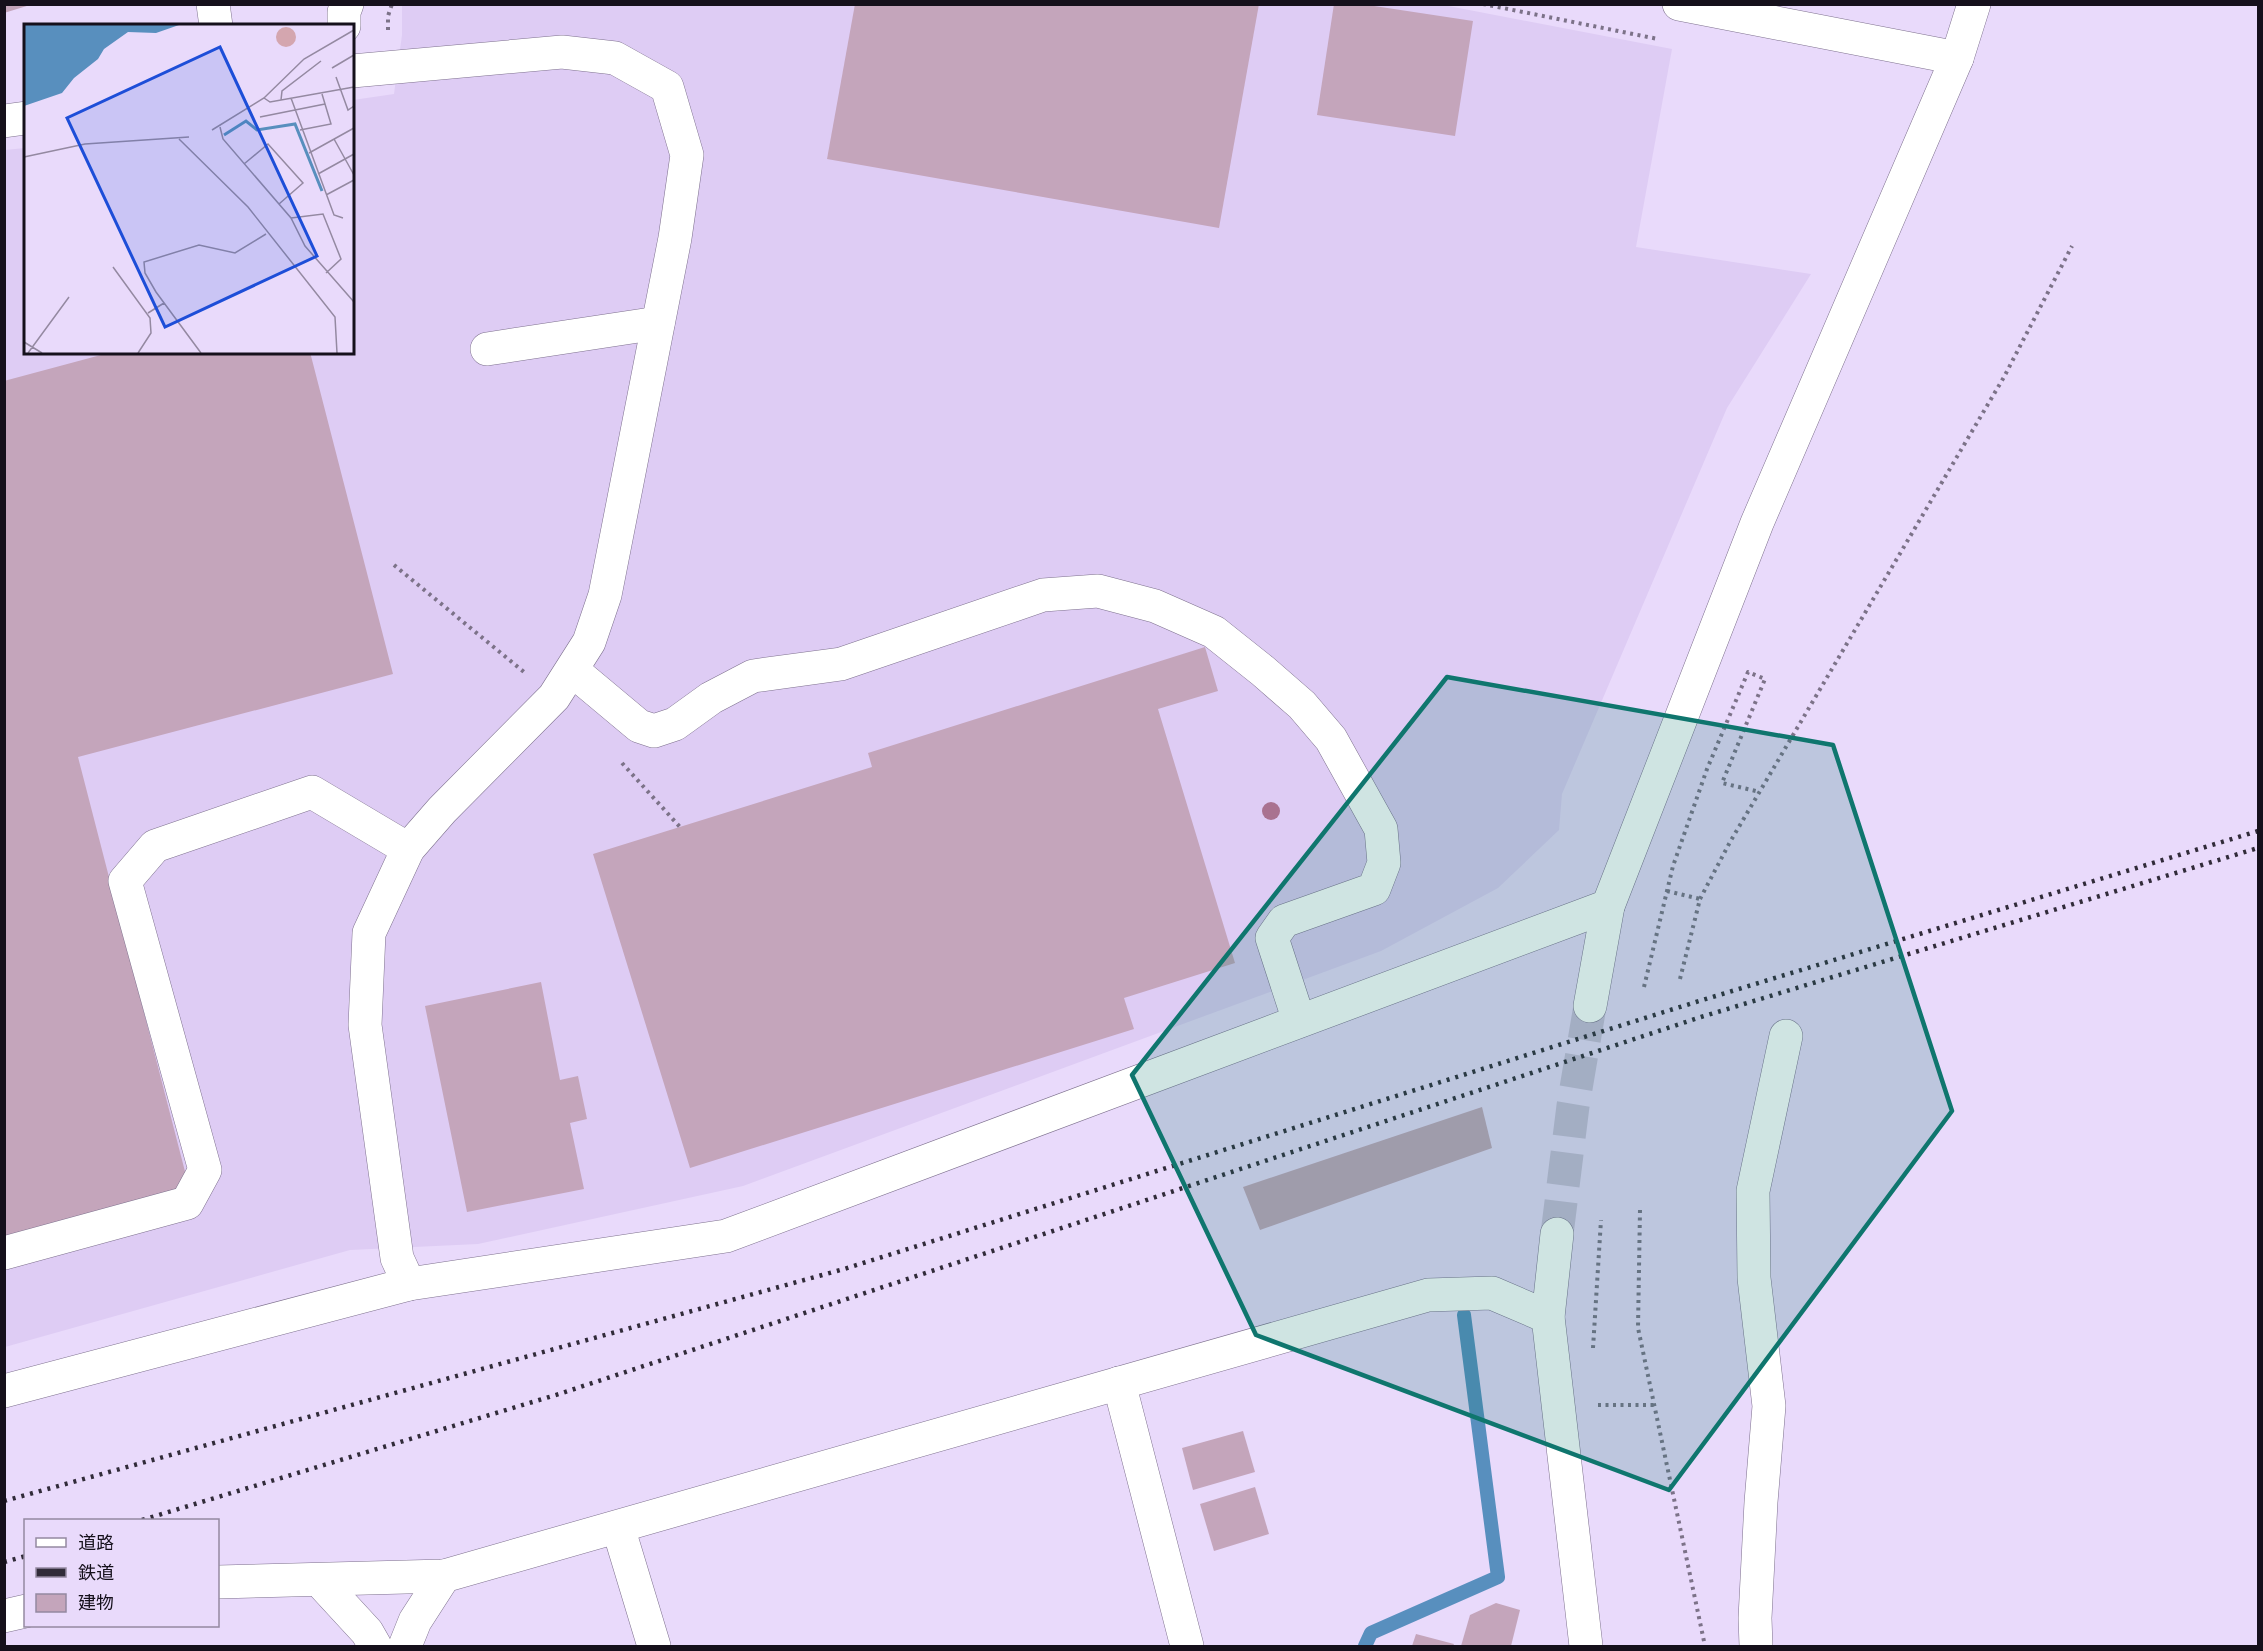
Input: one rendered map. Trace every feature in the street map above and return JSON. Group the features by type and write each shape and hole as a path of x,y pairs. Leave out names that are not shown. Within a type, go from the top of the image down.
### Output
{"street":[{"path":"213,4 216,24"},
{"path":"344,24 347,4"},
{"path":"1679,4 1957,58"},
{"path":"1590,1006 1608,906 1757,523 1957,58 1974,4"},
{"path":"354,71 562,52 615,58 667,87 687,155 675,238 605,595 590,642 554,697 442,810 408,849 369,933 365,1025 397,1258 409,1284"},
{"path":"4,121 24,118"},
{"path":"487,349 658,322"},
{"path":"572,670 639,726 654,731 675,724 711,698 753,676 841,664 1043,595 1098,591 1155,606 1214,632 1302,705 1331,740 1381,829 1384,862 1374,889 1284,921 1272,938 1299,1021"},
{"path":"4,1253 187,1203 205,1170 125,881 155,846 312,792 408,849"},
{"path":"4,1391 409,1284 726,1236 1608,906"},
{"path":"1756,1647 1759,1536 1769,1406 1754,1278 1753,1191 1786,1036"},
{"path":"1557,1234 1548,1317 1586,1647"},
{"path":"219,1582 444,1576 1428,1295 1492,1293 1548,1317"},
{"path":"1119,1383 1187,1647"},
{"path":"618,1527 654,1647"},
{"path":"405,1647 415,1621 444,1576"},
{"path":"320,1581 367,1632 375,1647"},
{"path":"4,1616 24,1611"}],"path":[{"path":"1680,979 1700,899 1730,842 2004,377 2072,246"},
{"path":"394,565 526,674"},
{"path":"1644,987 1673,866 1707,769 1748,672 1765,679 1722,783 1760,792"},
{"path":"643,784 680,827"},
{"path":"1667,891 1700,899"},
{"path":"1640,1210 1638,1328 1705,1647"},
{"path":"1593,1353 1601,1220"},
{"path":"1595,1405 1655,1405"}],"highlighted area":[{"path":"1447,677 1833,745 1952,1111 1669,1490 1256,1335 1132,1075"}],"shaded area":[{"path":"1438,4 1672,49 1636,247 1811,274 1727,408 1562,794 1559,830 1498,888 1381,951 743,1186 478,1244 350,1250 5,1347 5,150 24,148 24,354 354,354 354,100 394,94 402,35 402,5"}],"building":[{"path":"4,4 30,4 30,5 4,13"},
{"path":"855,4 1259,4 1219,228 827,159"},
{"path":"1334,4 1361,4 1473,21 1455,136 1317,115"},
{"path":"105,354 311,354 393,674 78,757 189,1187 4,1236 4,381"},
{"path":"1205,647 1218,691 1158,709 1235,963 1124,998 1134,1029 690,1168 593,854 872,767 868,753"},
{"path":"541,982 560,1080 578,1076 587,1119 570,1123 584,1189 467,1212 425,1006"},
{"path":"1482,1107 1492,1148 1260,1230 1243,1187"},
{"path":"1243,1431 1255,1472 1193,1490 1182,1448"},
{"path":"1255,1487 1269,1534 1214,1551 1200,1504"},
{"path":"1496,1603 1520,1610 1511,1646 1461,1646 1470,1615"},
{"path":"1416,1634 1454,1644 1453,1646 1412,1646"}],"waterway":[{"path":"1365,1646 1371,1633 1498,1577 1464,1315"}],"tunnel":[{"path":"1557,1234 1573,1106 1590,1006"}],"railway":[{"path":"4,1501 844,1269 1696,1002 2258,831"},
{"path":"145,1519 559,1394 1701,1017 2258,848"},
{"path":"4,1562 24,1557"}]}
